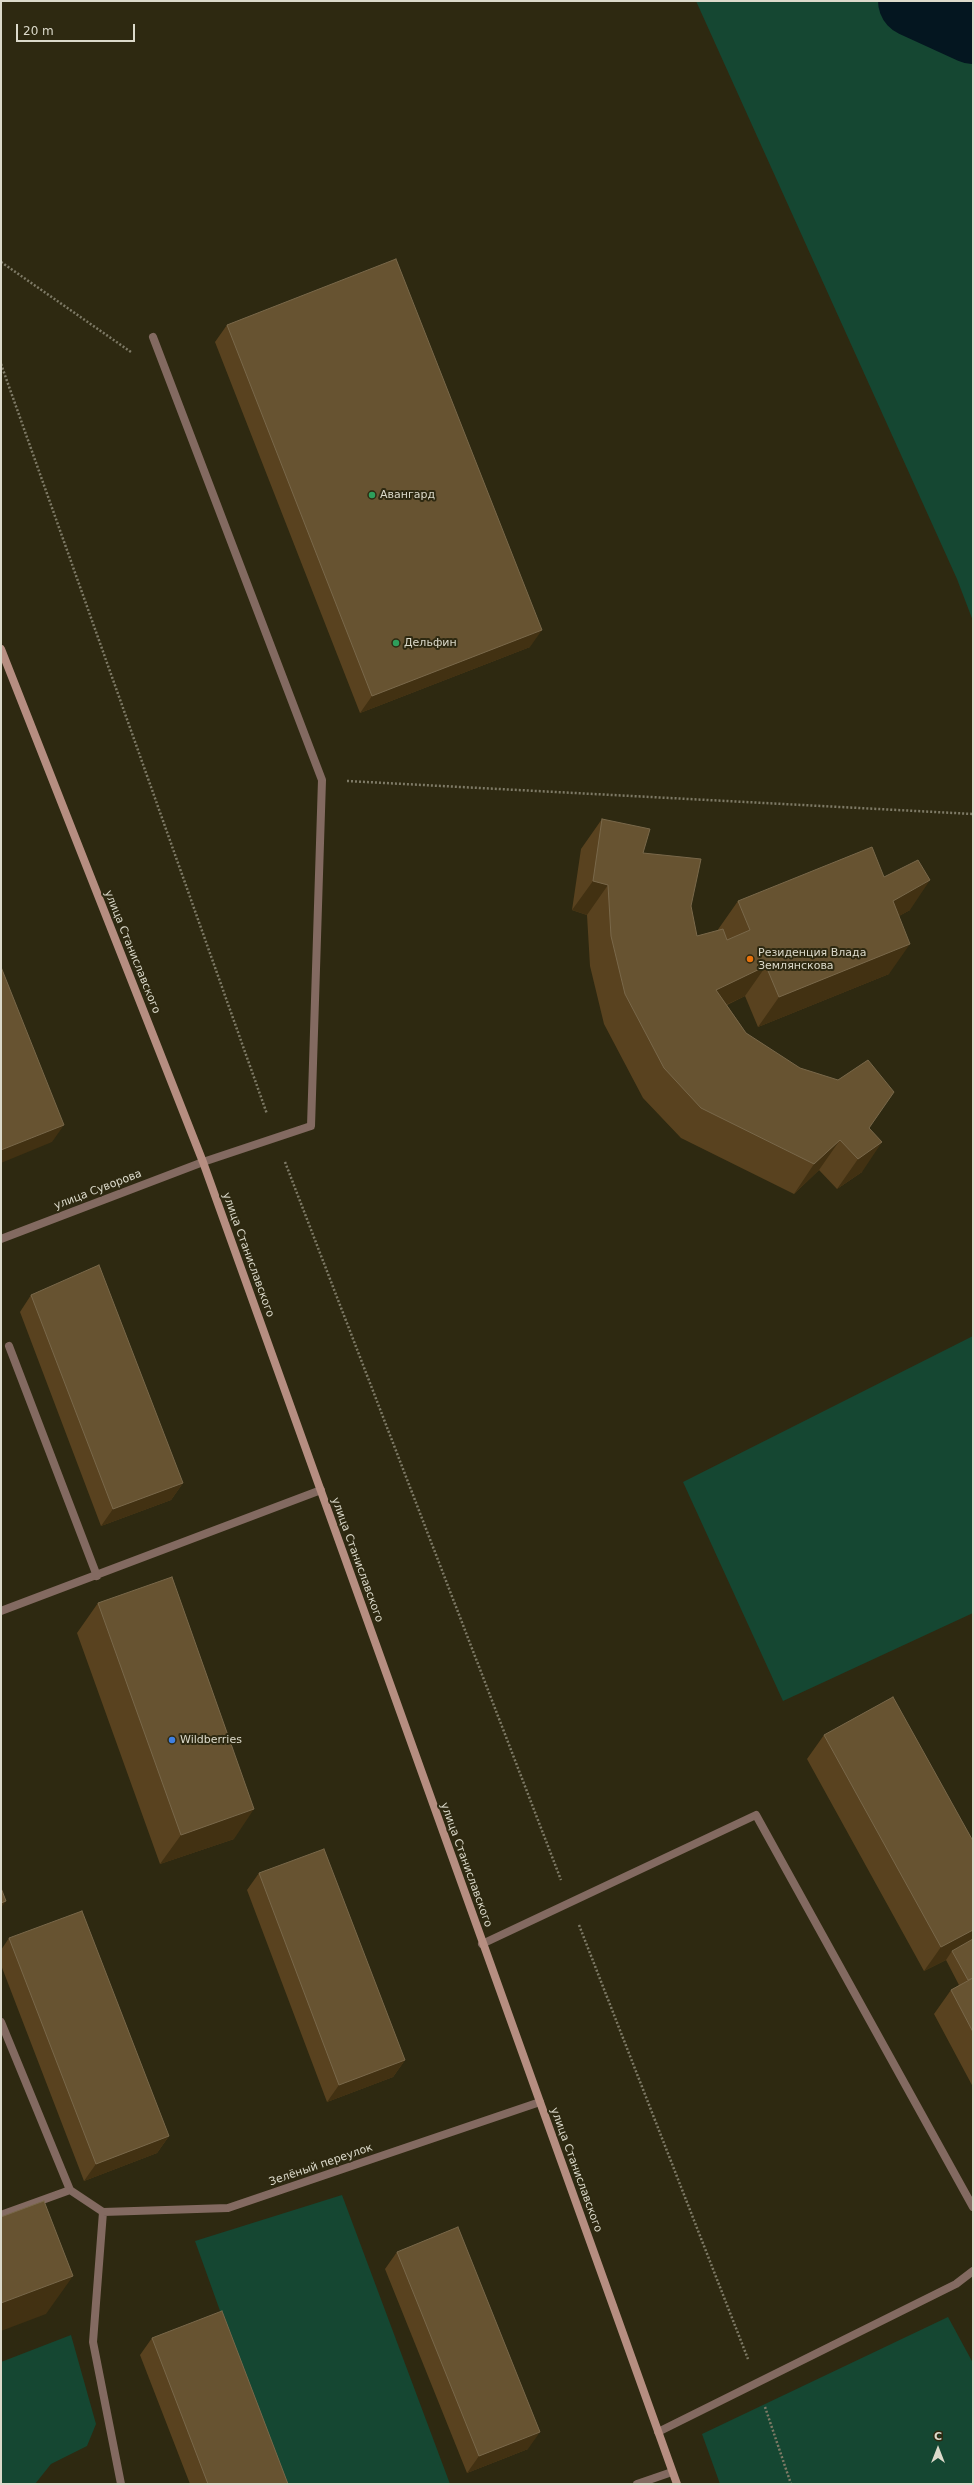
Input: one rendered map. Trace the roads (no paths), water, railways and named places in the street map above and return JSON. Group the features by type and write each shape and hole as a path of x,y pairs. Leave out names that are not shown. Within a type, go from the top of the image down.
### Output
{"main road":[{"name":"улица Станиславского","path":"1,649 204,1162 482,1944 677,2484"}],"street":[{"name":"улица Суворова","path":"1,1239 204,1162 311,1126 322,780 153,337"},
{"path":"9,1346 97,1576"},
{"path":"1,1611 97,1576 321,1490"},
{"path":"482,1944 756,1815 973,2207"},
{"path":"1,2022 70,2190 103,2212 92,2342 121,2484"},
{"name":"Зелёный переулок","path":"103,2212 228,2208 540,2102"},
{"path":"1,2215 70,2190"},
{"path":"658,2432 956,2284 973,2271"},
{"path":"637,2484 672,2472"}],"waterway":[{"path":"914,1 973,28"}],"place":[{"name":"Авангард","path":"372,495"},
{"name":"Дельфин","path":"396,643"},
{"name":"Резиденция Влада Землянскова","path":"750,959"},
{"name":"Wildberries","path":"172,1740"}]}
